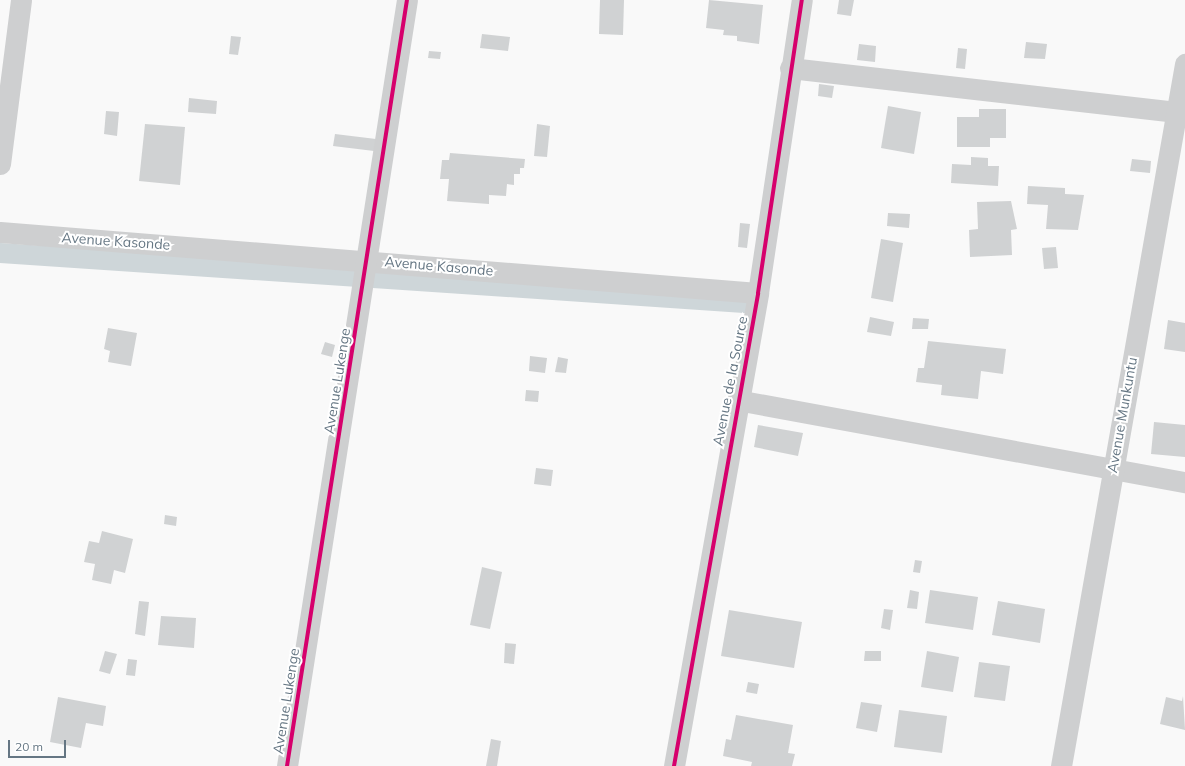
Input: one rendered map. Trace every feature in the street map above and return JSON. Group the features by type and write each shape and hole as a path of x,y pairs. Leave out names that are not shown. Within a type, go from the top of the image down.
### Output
{"street":[{"path":"0,164 22,0"},
{"name":"Avenue Lukenge","path":"287,766 368,260 407,0"},
{"name":"Avenue de la Source","path":"674,766 737,400 758,293 790,68 802,0"},
{"name":"Avenue Munkuntu","path":"1061,766 1112,469 1177,159 1177,112 1185,64"},
{"path":"790,68 1177,112"},
{"name":"Avenue Kasonde","path":"1,233 368,260 758,293"},
{"path":"737,400 1185,482"}],"building":[{"path":"600,0 624,0 623,35 599,34"},
{"path":"709,0 763,5 759,44 737,41 737,36 723,35 724,30 706,28"},
{"path":"839,0 854,0 851,16 837,14"},
{"path":"482,34 510,37 508,51 480,48"},
{"path":"231,36 241,37 238,55 229,54"},
{"path":"1026,42 1047,44 1045,59 1024,58"},
{"path":"859,44 876,46 875,62 857,60"},
{"path":"958,48 967,49 965,69 956,68"},
{"path":"429,51 441,52 440,59 428,58"},
{"path":"819,84 834,86 832,98 818,96"},
{"path":"189,98 217,101 216,114 188,112"},
{"path":"888,106 921,112 914,154 881,148"},
{"path":"979,109 1006,109 1006,138 990,138 990,147 957,147 957,117 979,117"},
{"path":"106,111 119,112 117,136 104,134"},
{"path":"145,124 185,127 180,185 139,181"},
{"path":"537,124 550,126 547,157 534,156"},
{"path":"335,134 376,139 374,151 333,146"},
{"path":"450,153 525,159 524,168 520,168 520,174 514,174 514,185 507,184 506,196 489,195 489,204 447,201 449,179 440,179 442,160 449,160"},
{"path":"971,157 988,158 988,166 999,166 998,186 951,183 952,164 971,165"},
{"path":"1132,159 1151,161 1150,173 1130,171"},
{"path":"1028,186 1065,188 1065,194 1084,195 1078,230 1046,229 1048,205 1027,204"},
{"path":"1011,201 1017,229 1011,230 1012,255 970,257 969,230 978,229 977,202"},
{"path":"888,213 910,214 909,228 887,226"},
{"path":"740,223 750,224 747,248 738,247"},
{"path":"881,239 903,243 893,302 871,298"},
{"path":"1056,247 1058,268 1044,269 1042,248"},
{"path":"870,317 894,322 891,336 867,332"},
{"path":"913,318 929,319 928,329 912,329"},
{"path":"1168,320 1185,323 1185,352 1164,349"},
{"path":"108,328 137,333 131,366 108,362 110,351 104,349"},
{"path":"928,341 1006,349 1003,374 981,371 978,399 941,395 942,385 916,382 918,368 924,368"},
{"path":"325,342 335,345 332,357 321,354"},
{"path":"530,356 547,358 545,373 529,371"},
{"path":"558,357 568,359 566,373 555,372"},
{"path":"526,390 539,391 538,402 525,401"},
{"path":"1154,422 1185,425 1185,457 1151,454"},
{"path":"758,425 803,433 798,456 754,447"},
{"path":"536,468 553,470 551,486 534,484"},
{"path":"165,515 177,517 176,526 164,524"},
{"path":"102,531 133,539 125,573 114,570 111,584 92,580 95,564 84,562 89,541 99,543"},
{"path":"915,560 922,561 920,573 913,572"},
{"path":"482,567 502,572 490,629 470,625"},
{"path":"910,590 919,592 917,609 907,608"},
{"path":"930,590 978,597 973,630 925,623"},
{"path":"139,601 149,602 145,636 135,634"},
{"path":"998,601 1045,609 1040,643 992,635"},
{"path":"884,609 893,610 890,630 881,628"},
{"path":"729,610 802,622 794,668 721,656"},
{"path":"161,616 196,618 194,648 158,645"},
{"path":"505,643 516,644 514,664 504,663"},
{"path":"105,651 117,654 110,674 99,671"},
{"path":"865,651 881,651 881,661 864,661"},
{"path":"927,651 959,657 953,692 921,687"},
{"path":"128,659 137,660 135,676 126,675"},
{"path":"979,662 1010,666 1005,701 974,697"},
{"path":"748,682 759,684 757,694 746,692"},
{"path":"1183,696 1185,730 1160,724 1166,697 1182,701"},
{"path":"58,697 106,706 103,726 86,723 81,748 50,742"},
{"path":"861,702 882,705 877,732 856,728"},
{"path":"899,710 947,716 942,753 894,747"},
{"path":"736,715 793,725 788,753 795,754 792,766 751,766 752,762 723,756 726,739 731,740"},
{"path":"491,739 501,741 497,766 486,766"}],"waterway":[{"path":"0,253 744,303"}],"cycle path":[{"path":"287,766 407,0"},
{"path":"674,766 758,293 802,0"}]}
